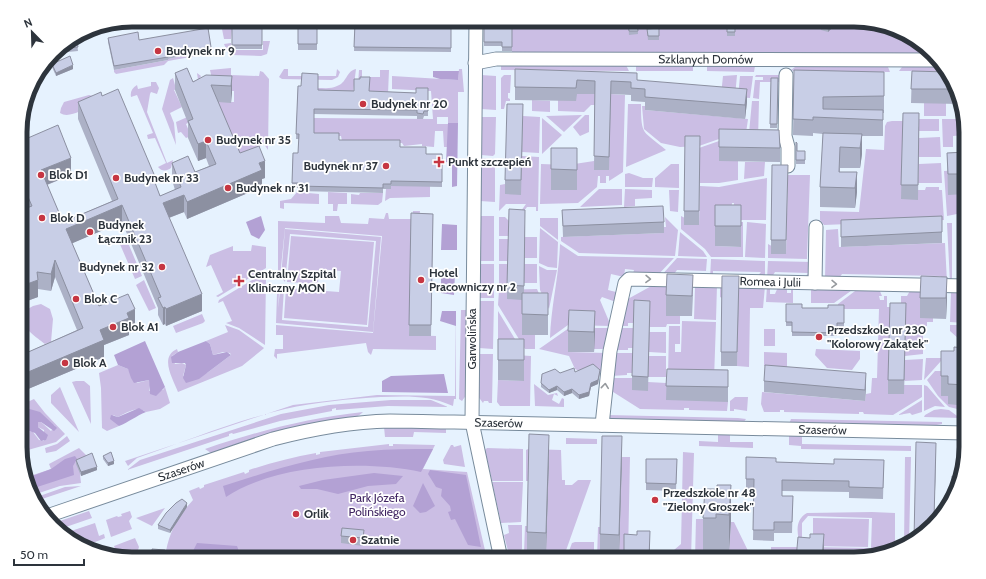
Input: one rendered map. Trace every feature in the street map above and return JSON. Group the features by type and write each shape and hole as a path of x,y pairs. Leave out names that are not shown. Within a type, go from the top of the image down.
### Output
{"street":[{"name":"Garwolińska","path":"476,27 472,422 500,552"},
{"name":"Szklanych Domów","path":"475,63 496,59 930,60"},
{"path":"786,75 785,136 788,147 788,166"},
{"path":"815,283 816,227"},
{"name":"Romea i Julii","path":"602,425 610,351 625,283 627,280 959,286"},
{"name":"Szaserów","path":"52,514 241,448 306,430 353,424 390,421 472,422 959,433"}],"green space":[{"path":"222,27 241,27 241,30 232,30 231,39 224,39"},
{"path":"512,27 854,27 868,28 894,35 918,49 927,57 512,53"},
{"path":"263,41 270,41 267,54 261,56 232,55 228,53 224,44 231,43 231,50 263,50"},
{"path":"201,52 202,55 168,61 164,65 116,74 114,72 114,70"},
{"path":"501,65 626,65 629,71 501,70"},
{"path":"693,65 693,71 636,71 636,66"},
{"path":"707,66 755,66 754,72 707,71"},
{"path":"795,67 888,67 890,72 791,70"},
{"path":"902,67 936,67 939,71 899,71"},
{"path":"231,68 231,75 259,76 260,71 263,72 269,79 268,150 264,144 237,160 196,119 186,124 191,136 186,138 181,132 178,133 176,122 215,105 214,102 234,102 234,91 232,91 232,86 212,79 210,70"},
{"path":"284,69 288,69 288,76 336,76 337,69 340,72 338,77 332,80 282,79 279,77"},
{"path":"356,69 353,93 317,92 318,88 333,88 340,84 350,72"},
{"path":"459,69 462,69 464,92 458,92 458,123 448,123 448,117 437,117 437,124 448,124 448,147 444,147 443,131 435,131 434,147 422,146 422,144 404,146 402,143 342,141 341,136 323,136 313,141 314,118 433,119 431,91 392,89 392,76 458,80"},
{"path":"359,70 362,70 362,77 380,77 380,70 389,70 388,94 369,93 369,82 358,84"},
{"path":"197,73 201,76 198,82 174,90 182,107 170,113 174,123 176,145 162,109 170,80 173,78 175,85 198,80"},
{"path":"481,75 496,76 496,110 481,109"},
{"path":"504,75 511,75 510,93 508,93 508,98 510,101 506,101 504,109 501,109 501,78"},
{"path":"554,75 595,94 595,105 591,105 584,112 558,111"},
{"path":"737,75 735,97 721,95 723,76"},
{"path":"756,75 783,75 782,82 760,82 759,99 753,98 755,80 763,80 763,77 755,77"},
{"path":"740,76 753,76 750,98 738,97"},
{"path":"151,82 156,82 159,88 157,94 151,92 150,94 147,112 167,163 173,160 171,168 166,170 161,170 158,167 166,163 155,138 148,139 147,135 153,133 137,95 131,97 132,90 135,86 137,85 138,89 151,86"},
{"path":"611,94 625,95 623,172 609,181 609,176 606,176 606,183 600,183 600,176 598,176 597,187 578,203 540,204 541,164 568,165 594,161"},
{"path":"89,95 93,96 92,106 68,115 60,113 64,102"},
{"path":"532,100 550,101 550,112 532,111"},
{"path":"752,101 759,101 758,140 749,133"},
{"path":"924,103 946,103 946,116 924,116"},
{"path":"628,104 641,104 642,122 645,132 666,150 626,167"},
{"path":"642,106 645,106 645,110 748,119 745,140 719,139 699,146 680,147 661,143 644,129"},
{"path":"582,115 564,132 546,116"},
{"path":"585,115 589,115 589,132 580,136 573,127"},
{"path":"523,116 540,117 539,153 522,152"},
{"path":"481,117 496,117 495,154 493,156 481,155"},
{"path":"542,118 562,135 542,154"},
{"path":"919,119 939,119 939,131 919,131"},
{"path":"942,119 958,119 959,136 953,136 953,147 943,147"},
{"path":"903,121 918,190 925,190 926,187 939,187 939,190 942,190 944,220 824,225 820,220 820,211 859,212 866,149 884,150 885,126 887,122"},
{"path":"940,137 941,157 919,157 919,138"},
{"path":"719,141 719,161 738,161 738,180 719,183 700,183 699,148"},
{"path":"522,156 539,157 538,211 536,211 536,207 527,207 524,211 521,211 526,204 506,204 499,211 500,185 505,184"},
{"path":"481,158 493,159 495,161 495,202 480,201"},
{"path":"745,162 765,162 764,176 744,179"},
{"path":"941,163 942,183 918,183 919,164"},
{"path":"671,164 679,164 679,188 655,187 655,178"},
{"path":"959,170 959,207 957,207 957,214 947,216 944,171"},
{"path":"629,173 643,178 653,178 652,187 625,187 625,174"},
{"path":"788,175 810,175 807,259 768,258 768,244 786,254"},
{"path":"767,178 766,220 733,220 734,203 732,203 730,226 715,246 741,247 733,222 743,222 743,257 711,257 705,249 681,229 681,216 699,225 700,186 719,187"},
{"path":"391,186 430,186 430,197 390,198 385,201 386,189"},
{"path":"599,189 622,189 622,205 580,207"},
{"path":"625,189 652,190 652,198 635,199 635,206 624,207"},
{"path":"669,190 679,190 678,212 670,211"},
{"path":"297,192 319,194 319,204 284,203 284,209 280,208 280,201 291,199"},
{"path":"328,192 347,193 347,204 338,204 337,211 333,211 333,204 328,204"},
{"path":"360,193 383,193 382,202 378,205 351,204 351,194 359,195"},
{"path":"413,211 420,211 409,335 436,336 436,350 373,349 371,355 368,352 366,343 277,354 277,359 274,356 275,349 283,349 283,335 276,335 276,325 373,333 382,236 285,228 280,277 278,273 278,221 325,223 325,216 339,216 341,223 368,224 369,218 384,219 386,213 388,213 389,219 412,219"},
{"path":"480,216 494,216 494,261 479,261"},
{"path":"499,217 505,217 509,221 509,236 499,236"},
{"path":"665,217 678,230 675,256 579,253 561,241 561,237 663,233 663,227 666,227"},
{"path":"540,218 558,218 558,240 540,226"},
{"path":"747,222 766,224 765,258 745,257"},
{"path":"947,223 952,223 952,283 950,283"},
{"path":"540,228 558,242 557,268 548,267 539,263"},
{"path":"285,229 381,237 373,332 276,323 277,294 279,293 278,308 280,291 284,288 282,320 368,327 376,241 290,234 285,282 281,277"},
{"path":"838,229 839,247 945,243 947,283 937,283 941,276 842,274 837,281 825,280 826,230"},
{"path":"680,232 703,251 707,257 678,256"},
{"path":"291,236 374,242 367,325 284,318 286,288 339,292 341,271 319,269 318,284 287,282"},
{"path":"525,237 537,237 537,258 524,258"},
{"path":"126,238 142,276 135,279 119,242"},
{"path":"499,239 509,239 508,261 499,261"},
{"path":"560,244 578,256 674,258 656,277 632,277 634,270 625,269 624,277 611,274 608,290 620,293 616,302 602,297 600,300 611,326 568,325 550,338"},
{"path":"252,245 266,247 266,268 218,297 216,296 223,292 211,265 206,267 210,255 233,246 233,251 251,251"},
{"path":"677,258 707,259 706,271 677,270 671,278 660,277"},
{"path":"711,259 765,261 765,280 755,279 761,272 713,271 713,279 710,279"},
{"path":"768,261 813,262 813,274 803,280 808,273 775,272 770,280 767,279"},
{"path":"479,264 494,264 494,298 479,298"},
{"path":"499,264 508,264 508,285 499,285"},
{"path":"524,264 537,264 537,283 524,283"},
{"path":"539,266 547,270 557,270 549,309 540,290"},
{"path":"264,273 266,274 263,275 266,277 265,345 239,328 226,323 232,321 223,301 218,303 219,300"},
{"path":"144,280 156,308 149,311 136,285"},
{"path":"655,284 693,286 693,295 667,295 666,315 680,316 680,324 667,324 666,327 649,327 649,315 633,323 628,323 628,326 620,326 626,300"},
{"path":"717,285 716,320 694,319 695,287"},
{"path":"720,285 765,286 763,308 750,308 749,367 737,366 738,290 722,298 720,297"},
{"path":"767,286 770,286 770,294 775,294 778,287 787,288 787,293 791,293 791,290 793,290 793,303 766,302"},
{"path":"811,287 855,288 834,303 811,303"},
{"path":"859,288 879,289 882,296 879,296 880,300 884,300 884,296 887,296 887,307 901,307 901,296 907,296 911,289 947,291 947,298 933,318 933,322 927,322 927,326 924,326 924,328 910,330 909,326 906,326 906,317 904,385 922,385 922,397 893,415 864,414 863,412 859,412 859,414 784,412 784,410 780,410 780,412 764,412 761,404 762,392 865,401 866,394 871,393 872,378 877,378 879,309 838,309 838,304"},
{"path":"537,289 548,314 522,334 535,335 535,349 525,349 498,305 499,290"},
{"path":"951,291 959,291 959,323 950,322"},
{"path":"479,301 494,301 493,349 479,348"},
{"path":"41,304 50,309 53,319 51,342 45,344 27,328 27,309"},
{"path":"456,310 456,399 454,399 453,406 427,398 381,397 321,403 285,409 267,414 293,405 377,395 455,396"},
{"path":"461,310 468,310 467,394 462,401 459,399"},
{"path":"498,311 521,349 498,349"},
{"path":"202,314 205,321 203,323 176,333 173,326"},
{"path":"682,321 716,322 714,379 668,378 669,326 680,326 680,344 675,344 675,352 681,352"},
{"path":"225,325 239,330 264,348 242,366 178,392 169,369 169,357 177,349 178,352 172,356 175,364 182,363 186,365 183,376 207,373 231,355 230,353 223,352 213,355 210,344 206,341 228,332"},
{"path":"950,325 959,325 959,339 950,331"},
{"path":"569,328 568,352 606,353 602,373 593,366 579,371 575,369 569,356 539,349"},
{"path":"587,328 611,328 606,349 594,349 594,331"},
{"path":"620,328 633,328 633,348 628,348 628,350 616,350"},
{"path":"764,329 775,329 775,346 764,346"},
{"path":"649,332 666,332 666,353 649,352"},
{"path":"905,334 923,334 923,354 905,356"},
{"path":"816,349 860,351 860,359 852,370 827,368 815,355"},
{"path":"764,352 787,353 787,368 764,366"},
{"path":"615,353 633,353 632,373 627,373 627,375 611,376"},
{"path":"479,354 493,354 492,403 484,401 483,403 477,395"},
{"path":"515,355 531,356 530,406 500,406 497,402 498,380 524,381"},
{"path":"649,356 666,356 666,377 648,377"},
{"path":"926,358 941,358 941,361 924,380"},
{"path":"923,359 922,380 904,381 905,360"},
{"path":"118,365 128,369 137,383 149,380 149,391 163,390 165,387 170,403 160,409 146,412 136,409 118,417 113,415 119,426 107,431 102,428 99,373"},
{"path":"935,371 941,371 959,389 959,409 949,407 938,396 927,380"},
{"path":"611,378 632,378 648,391 648,382 666,383 728,402 727,411 689,410 689,408 684,408 684,410 640,409 610,390"},
{"path":"84,381 90,386 91,424 72,382"},
{"path":"534,384 548,395 557,393 558,396 554,394 552,400 559,404 562,398 564,399 564,407 535,406"},
{"path":"924,385 927,386 945,407 935,406 924,411"},
{"path":"60,387 79,432 51,403 51,395"},
{"path":"735,397 748,397 747,411 734,409 734,411 730,411 730,401"},
{"path":"34,399 65,434 56,442 27,450 27,431 33,432 39,440 44,441 44,430 38,427 38,422 41,422 51,431 55,426 29,409 27,410 27,402"},
{"path":"391,400 431,400 448,407 388,406 336,410 336,408 332,409 332,411 280,421 233,434 232,433 229,434 229,436 127,470 140,460 281,414 329,405"},
{"path":"922,400 922,412 912,415 910,413 898,415"},
{"path":"934,410 949,410 959,418 924,417"},
{"path":"363,412 349,419 306,425 278,431 211,453 205,449 244,436 283,426"},
{"path":"267,414 178,443 229,425"},
{"path":"607,415 746,419 743,423 608,420"},
{"path":"791,419 942,422 942,424 926,427 789,424"},
{"path":"384,427 446,427 446,433 414,432 413,437 385,437"},
{"path":"718,434 730,434 730,442 753,442 753,448 699,446 699,441 718,442"},
{"path":"789,435 802,435 802,444 911,446 911,451 801,449 801,446 789,445"},
{"path":"67,436 70,441 56,451 46,453 45,448 57,444"},
{"path":"566,438 597,439 597,444 566,444"},
{"path":"178,443 137,458 128,466 125,461"},
{"name":"Park Józefa Polińskiego","path":"389,444 389,446 393,446 393,444 435,445 423,469 467,472 485,552 166,552 174,527 182,513 193,500 189,491 199,487 200,489 204,487 204,485 244,472 245,474 249,472 249,470 290,458 316,453 316,455 320,454 320,452"},
{"path":"451,445 454,447 461,445 465,467 444,464 443,460"},
{"path":"79,448 89,458 80,474 81,483 60,486 38,493 31,476 51,469 49,464"},
{"path":"487,448 523,449 523,481 492,481 485,450"},
{"path":"526,450 561,450 562,480 565,480 565,485 572,485 578,480 591,480 565,552 546,552 549,455 528,481 526,481"},
{"path":"683,452 694,453 691,552 672,552 681,544"},
{"path":"622,457 630,457 628,552 619,552"},
{"path":"905,457 911,457 909,536 904,539"},
{"path":"492,482 523,482 521,522 501,523"},
{"path":"81,486 41,499 39,496 65,487"},
{"path":"165,508 152,526 136,518"},
{"path":"89,511 92,518 65,527 59,521"},
{"path":"130,511 132,517 129,521 132,529 111,537 106,520 117,516 122,516 121,514"},
{"path":"807,513 895,513 895,543 874,550 861,552 771,551 771,547 801,547 798,538 798,524","holes":["808,516 872,518 871,548 809,547 802,540 802,523"]},
{"path":"813,518 869,519 868,547 813,546"},
{"path":"696,519 711,519 703,552 695,552"},
{"path":"731,522 734,522 749,552 721,552 729,551"},
{"path":"95,523 99,536 104,534 105,538 91,543 70,531"},
{"path":"508,525 522,525 522,549 520,552 508,552 504,535 509,533"},
{"path":"525,526 527,526 527,552 524,552"},
{"path":"598,527 600,527 600,552 597,552"},
{"path":"135,538 139,547 137,552 132,552 115,550 114,546"},
{"path":"594,542 594,552 569,552 572,543"}],"shaded area":[{"path":"433,71 459,71 458,80 433,77"},
{"path":"448,123 458,123 457,186 452,187 452,163 446,162"},
{"path":"261,216 265,230 259,239 251,235 246,222"},
{"path":"442,224 457,225 457,250 441,250"},
{"path":"441,273 455,273 454,295 441,293"},
{"path":"442,311 456,311 456,326 440,321"},
{"path":"145,341 165,387 156,396 150,394 149,380 134,383 128,369 118,365 114,355"},
{"path":"206,341 210,344 213,355 227,352 231,355 199,379 186,383 183,378 186,365 185,363 172,363 171,357 178,352"},
{"path":"444,374 448,393 382,392 382,381 391,376"},
{"path":"27,408 40,412 57,428 54,431 41,422 38,422 38,427 48,435 46,440 41,441 35,433 27,430"},
{"path":"139,408 146,412 119,426 110,419 111,415 118,417"},
{"path":"433,449 421,472 374,466 348,466 294,471 269,477 246,486 226,497 223,486 294,464 331,456 376,450"},
{"path":"75,456 77,459 73,466 74,475 35,488 32,476 51,469 65,459"},
{"path":"430,470 466,475 481,547 468,545 455,519 451,520 448,512 451,511 450,506 441,496 442,489 436,487 428,474"},
{"path":"374,473 403,476 396,484 368,486 338,494 317,489 301,489 299,486 323,480"},
{"path":"423,483 435,506 426,512 420,513 413,506"},
{"path":"197,543 237,546 239,552 201,552 193,551"}],"building":[{"path":"232,27 262,28 262,45 232,45"},
{"path":"298,27 317,27 317,44 298,44"},
{"path":"355,27 451,27 451,48 354,47"},
{"path":"484,27 512,27 512,47 502,47 502,42 484,42"},
{"path":"629,27 638,27 638,31 629,31"},
{"path":"727,27 735,27 735,32 727,32"},
{"name":"Budynek nr 9","path":"208,28 211,47 168,55 168,57 114,66 108,38 138,32 139,40"},
{"path":"659,28 659,36 648,36 647,29"},
{"path":"77,42 78,47 70,48"},
{"path":"70,56 73,65 56,73 52,64"},
{"path":"187,68 193,82 206,75 232,76 231,86 211,85 240,153 259,146 265,161 259,163 262,170 187,202 184,195 163,203 202,294 166,309 165,307 163,308 158,298 161,297 122,205 66,229 99,306 128,294 135,309 127,313 129,318 100,330 104,340 27,372 27,353 83,328 55,260 51,274 37,272 38,280 27,284 27,208 32,206 27,195 27,138 58,125 71,158 41,170 63,222 118,199 78,102 101,92 102,96 118,89 156,179 154,180 160,196 181,187 172,163 188,156 195,172 216,164 206,141 198,144 188,121 193,119 175,73"},
{"path":"515,69 637,73 637,80 747,89 745,105 645,97 645,89 631,88 631,82 611,81 609,157 594,156 595,81 577,80 576,88 515,87"},
{"path":"794,70 884,72 884,96 823,97 823,109 883,110 883,120 813,117 813,120 793,119"},
{"path":"912,71 940,72 949,89 911,89"},
{"path":"302,73 318,74 318,90 354,91 354,79 360,79 360,77 370,77 369,91 416,93 416,88 428,88 428,111 424,111 423,114 417,113 417,110 314,109 314,133 339,133 339,140 400,140 400,147 426,147 426,154 442,154 442,182 391,181 391,184 383,184 383,188 298,186 298,183 292,183 293,153 298,153 299,134 296,134 298,86 301,86"},
{"path":"771,78 778,78 777,124 770,124"},
{"path":"507,104 523,104 521,180 505,180"},
{"path":"903,113 919,113 918,185 901,185"},
{"path":"719,129 779,130 780,148 719,147"},
{"path":"823,133 862,134 860,148 840,147 839,172 857,172 855,188 820,187"},
{"path":"685,136 700,136 699,211 684,211"},
{"path":"796,142 797,151 805,151 805,160 796,160"},
{"path":"551,148 577,148 577,170 551,169"},
{"path":"959,152 959,174 948,174 947,153"},
{"path":"772,165 788,165 786,240 771,240"},
{"path":"715,205 741,205 741,226 715,226"},
{"path":"663,206 664,222 563,226 562,210"},
{"path":"509,209 525,210 524,286 507,285"},
{"name":"Hotel Pracowniczy nr 2","path":"411,213 433,214 431,325 409,325"},
{"path":"942,216 942,232 841,237 841,220"},
{"path":"667,274 693,275 692,296 666,295"},
{"path":"722,276 739,276 737,352 721,352"},
{"path":"921,276 947,277 946,298 920,298"},
{"path":"522,293 548,293 548,315 522,314"},
{"path":"634,300 650,301 648,377 632,376"},
{"path":"890,303 906,303 904,380 888,380"},
{"path":"786,304 802,304 802,308 828,308 828,305 844,305 844,323 837,323 837,333 792,332 792,322 786,322"},
{"path":"569,310 595,311 594,332 568,331"},
{"path":"498,339 524,339 524,360 498,360"},
{"path":"954,347 959,347 959,385 948,384 948,376 941,376 941,351 954,351"},
{"path":"593,364 600,370 598,380 591,383 589,392 579,395 572,389 564,392 557,386 549,390 541,383 542,374 555,369 560,373 574,368 575,372"},
{"path":"765,365 866,373 865,390 764,381"},
{"path":"667,369 728,370 728,387 666,386"},
{"path":"529,434 549,435 546,533 527,532"},
{"path":"602,436 622,436 619,535 600,534"},
{"path":"916,442 936,443 934,514 914,533"},
{"path":"111,452 114,461 108,463 103,456"},
{"path":"92,453 97,467 81,472 76,460"},
{"path":"746,457 776,458 776,462 834,464 834,459 884,460 883,488 849,487 849,481 782,480 782,496 793,496 792,522 774,522 774,530 753,530 754,479 746,479"},
{"path":"646,459 677,459 676,484 646,483"},
{"path":"717,485 731,485 729,515 716,514 716,518 703,518 705,489 717,489"},
{"path":"182,499 187,503 170,530 158,525 166,513"},
{"path":"342,528 364,530 363,538 341,536"},
{"path":"637,531 650,531 649,552 624,552 624,534 637,535"},
{"path":"810,534 824,534 823,552 797,552 798,537 810,538"},
{"path":"152,549 165,550 165,552 152,552"}],"place":[{"name":"Budynek nr 9","path":"158,51"},
{"name":"Budynek nr 20","path":"363,104"},
{"name":"Budynek nr 35","path":"208,140"},
{"name":"Punkt szczepień","path":"439,162"},
{"name":"Budynek nr 37","path":"386,166"},
{"name":"Blok D1","path":"41,175"},
{"name":"Budynek nr 33","path":"116,178"},
{"name":"Budynek nr 31","path":"228,188"},
{"name":"Blok D","path":"42,218"},
{"name":"Budynek Łącznik 23","path":"90,232"},
{"name":"Budynek nr 32","path":"162,267"},
{"name":"Hotel Pracowniczy nr 2","path":"421,280"},
{"name":"Centralny Szpital Kliniczny MON","path":"239,281"},
{"name":"Blok C","path":"76,299"},
{"name":"Blok A1","path":"113,327"},
{"name":"Przedszkole nr 230 \"Kolorowy Zakątek\"","path":"819,337"},
{"name":"Blok A","path":"65,363"},
{"name":"Przedszkole nr 48 \"Zielony Groszek\"","path":"655,500"},
{"name":"Orlik","path":"296,514"},
{"name":"Szatnie","path":"353,540"}]}
